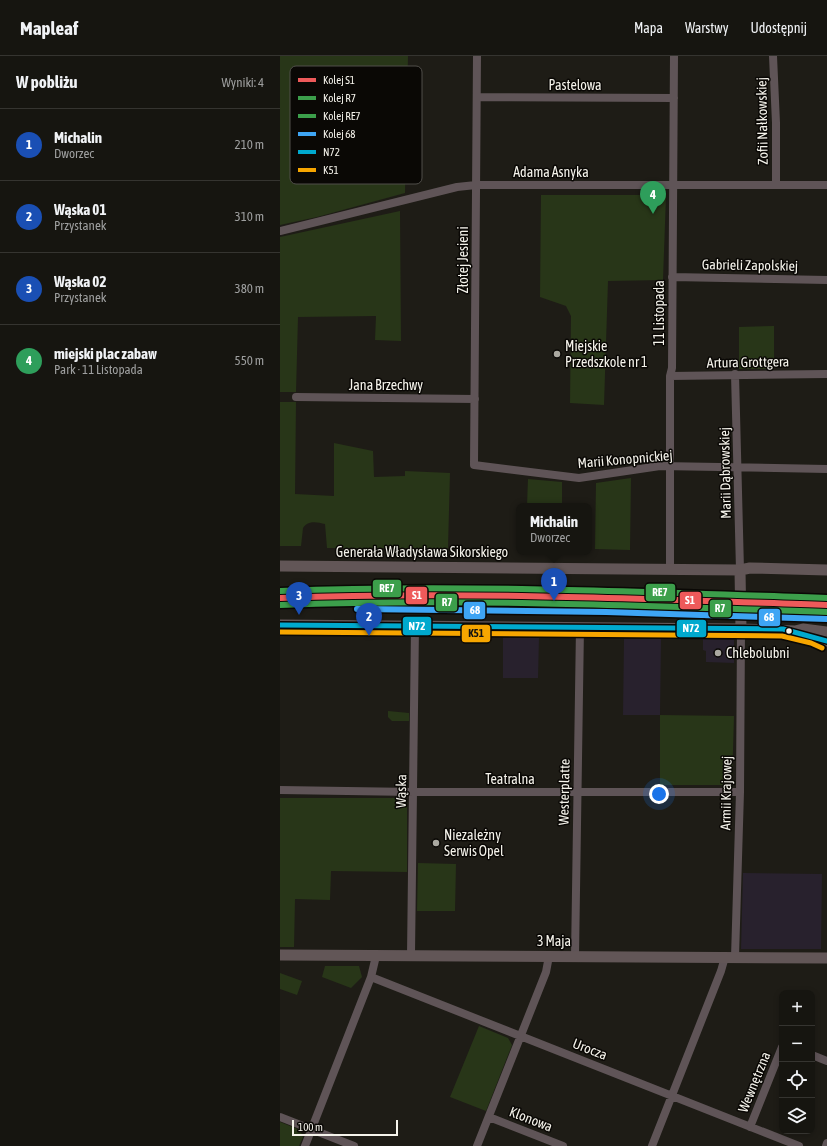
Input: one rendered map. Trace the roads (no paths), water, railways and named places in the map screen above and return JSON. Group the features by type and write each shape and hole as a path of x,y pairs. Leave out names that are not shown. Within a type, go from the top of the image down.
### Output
{"main road":[{"name":"Generała Władysława Sikorskiego","path":"280,566 670,570 740,570 750,568 827,570"},
{"path":"740,570 741,629"},
{"path":"280,625 580,627 795,631 803,629 827,632"},
{"path":"795,631 827,642 827,637"},
{"name":"3 Maja","path":"280,955 827,958"}],"street":[{"name":"Złotej Jesieni","path":"474,465 477,56"},
{"name":"11 Listopada","path":"670,570 670,376 672,368 674,56"},
{"name":"Zofii Nałkowskiej","path":"773,56 776,122 776,185"},
{"name":"Pastelowa","path":"476,97 674,98"},
{"name":"Adama Asnyka","path":"280,231 405,198 456,187 476,185 827,185"},
{"name":"Gabrieli Zapolskiej","path":"672,277 827,280"},
{"name":"Marii Dąbrowskiej","path":"735,374 740,570"},
{"name":"Artura Grottgera","path":"670,376 827,374"},
{"name":"Jana Brzechwy","path":"296,397 475,398"},
{"name":"Marii Konopnickiej","path":"474,465 579,478 660,466 827,469"},
{"name":"Wąska","path":"410,955 414,792 415,626"},
{"name":"Westerplatte","path":"575,957 576,792 580,627"},
{"name":"Armii Krajowej","path":"652,1146 721,971 730,957 740,792 741,629"},
{"name":"Teatralna","path":"280,790 414,792 740,792"},
{"path":"305,1146 371,977 376,956"},
{"path":"477,1146 522,1037 546,972 549,956"},
{"name":"Urocza","path":"371,977 799,1146"},
{"name":"Wewnętrzna","path":"750,1127 779,1054"},
{"path":"815,1056 827,1061"},
{"path":"280,1117 354,1146"},
{"name":"Klonowa","path":"489,1117 563,1146"}],"rail line":[{"name":"RE7","path":"280,591 417,588 622,591 827,598"},
{"name":"S1","path":"280,598 417,595 622,598 827,605"},
{"name":"R7","path":"280,605 417,602 622,605 827,612"},
{"name":"68","path":"357,609 606,612 827,619"}],"place":[{"name":"miejski plac zabaw","path":"653,214"},
{"name":"Miejskie Przedszkole nr 1","path":"557,354"},
{"name":"Michalin","path":"554,601"},
{"name":"Wąska 02","path":"299,615"},
{"name":"Wąska 01","path":"369,636"},
{"name":"Chlebolubni","path":"718,653"},
{"name":"Niezależny Serwis Opel","path":"436,843"}]}
